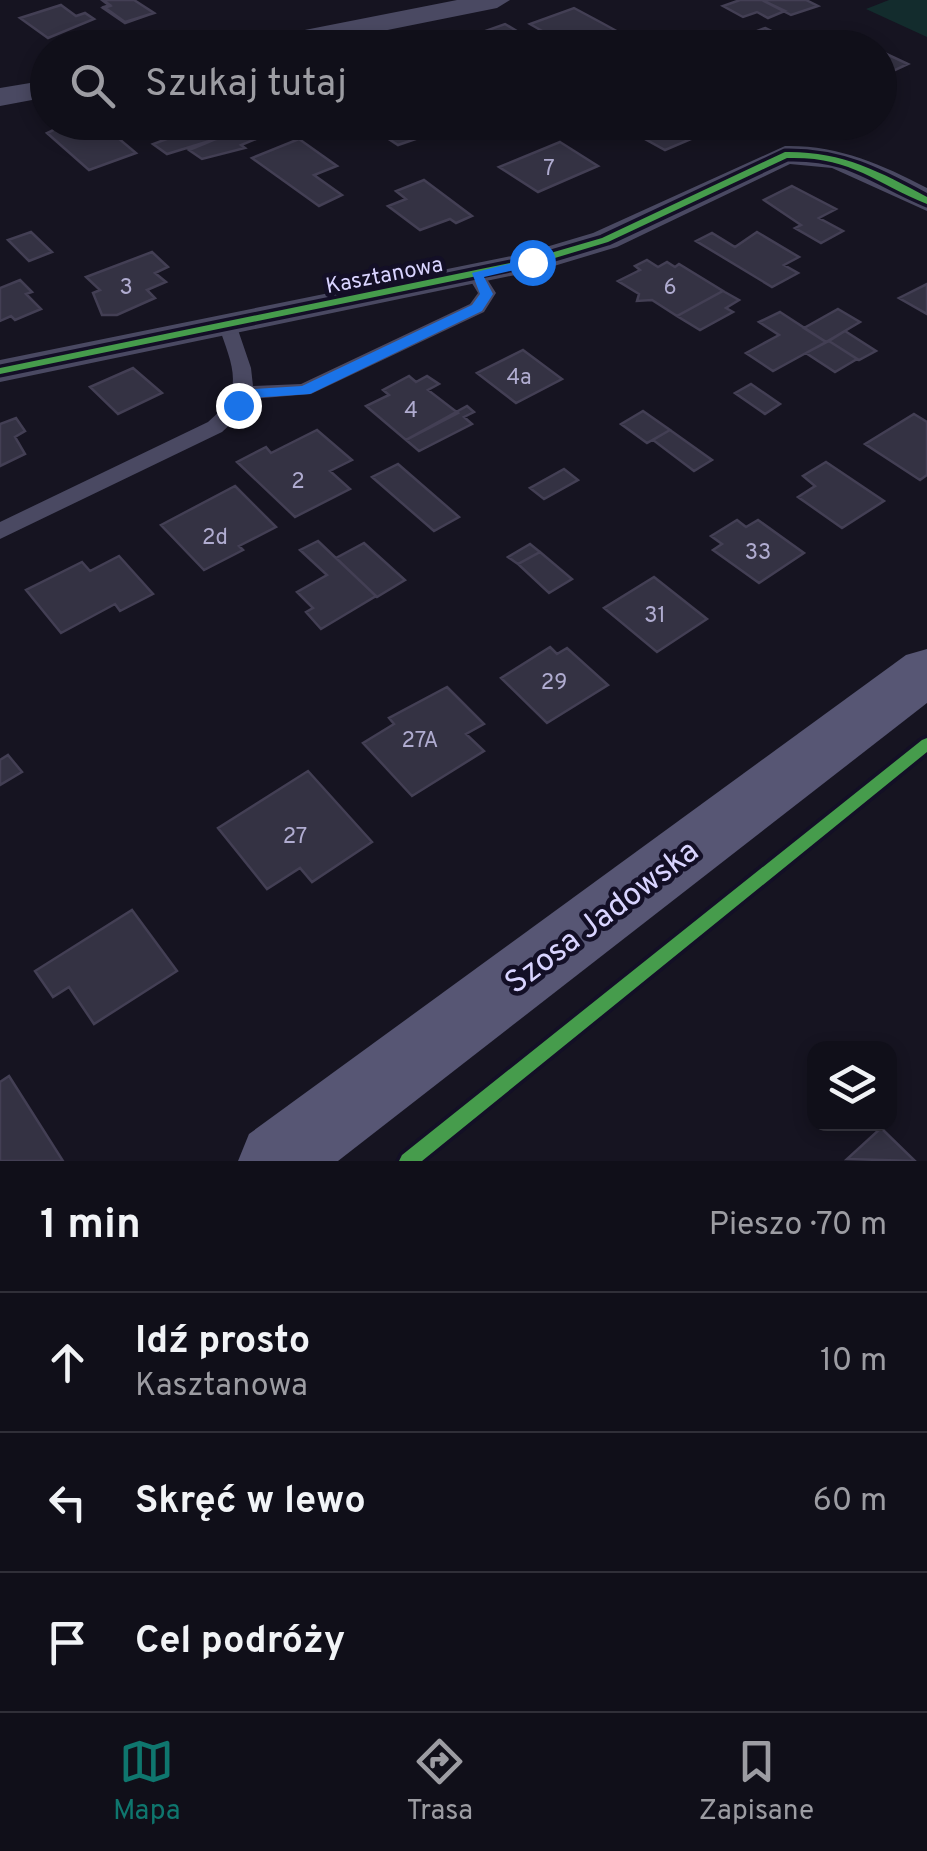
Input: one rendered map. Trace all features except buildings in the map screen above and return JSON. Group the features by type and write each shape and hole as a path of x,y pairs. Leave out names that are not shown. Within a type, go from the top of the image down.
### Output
{"main road":[{"name":"Szosa Jadowska","path":"276,1161 927,671"}],"street":[{"path":"345,30 497,0"},
{"path":"0,98 30,92"},
{"name":"Kasztanowa","path":"0,371 476,275 605,240 786,156 816,154 848,160 927,201"}],"lane":[{"path":"244,393 304,390 477,308 487,294 476,275"},
{"path":"0,531 215,427 230,416 244,393 246,378 227,324"}],"green space":[{"path":"889,0 927,0 927,37 866,9"}],"cycle path":[{"path":"0,371 532,262 605,240 785,155 842,161 927,201"},
{"path":"408,1161 927,744"}],"route":[{"path":"238,405 244,393 304,390 477,308 487,294 476,275 532,262"}]}
